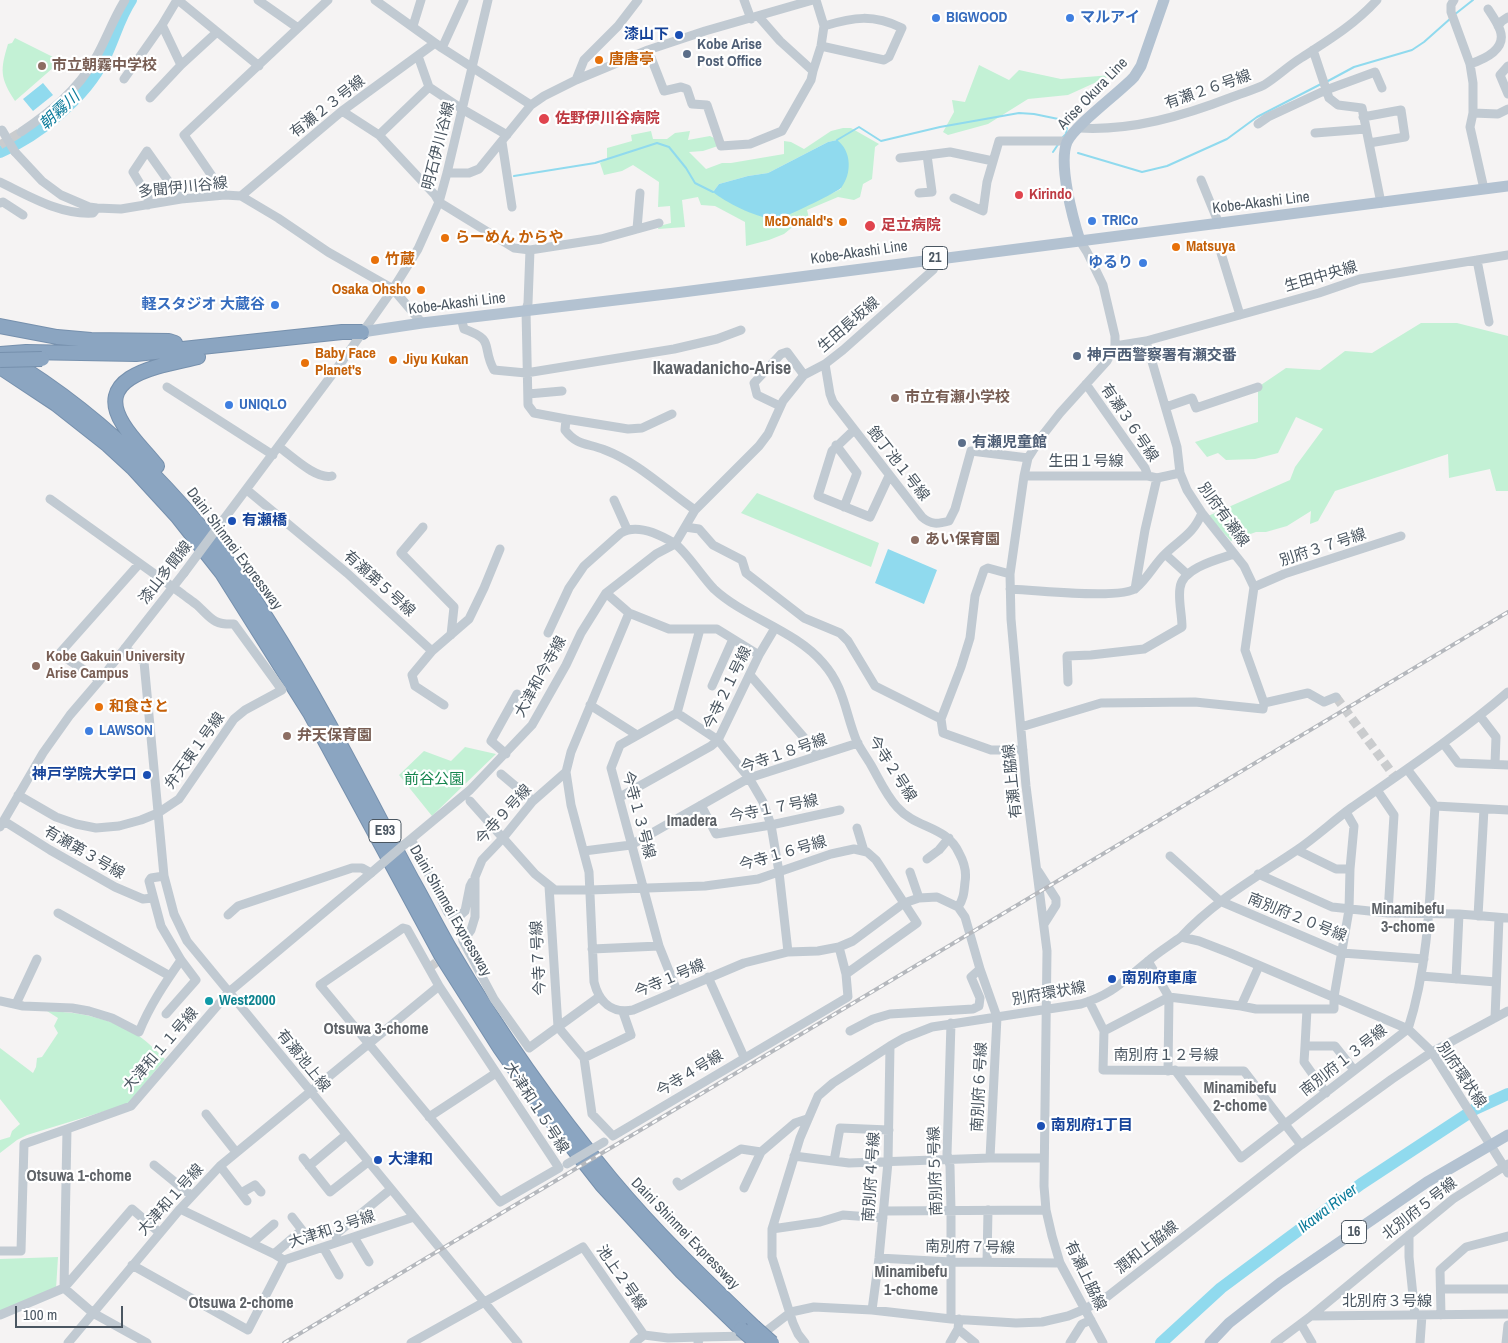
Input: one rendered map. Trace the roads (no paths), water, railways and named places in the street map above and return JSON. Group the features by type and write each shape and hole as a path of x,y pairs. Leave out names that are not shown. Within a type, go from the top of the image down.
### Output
{"highway":[{"path":"0,326 57,337 100,341 169,341 196,352"},
{"path":"0,354 114,360 331,341 362,332"},
{"path":"196,352 132,376 119,390 116,409 126,429 181,494 233,564 267,619"},
{"name":"Daini Shinmei Expressway","path":"0,354 89,415 140,461 174,496 206,535 267,619 319,708 450,949 509,1044 553,1106 612,1181 754,1335"},
{"path":"0,360 42,356"},
{"name":"Daini Shinmei Expressway","path":"0,367 56,404 108,445 161,498 216,565 256,624 310,713 441,954 500,1048 544,1111 602,1185 682,1272 754,1335 772,1343"}],"main road":[{"name":"Arise Okura Line","path":"1080,242 1065,169 1064,155 1068,141 1079,128 1126,86 1141,66 1164,0"},
{"name":"Kobe-Akashi Line","path":"362,332 1508,186"},
{"name":"16","path":"1210,1343 1229,1323 1280,1283 1488,1142 1508,1135"}],"street":[{"path":"21,132 36,122 76,86 95,60 114,17 125,0"},
{"path":"124,79 178,0 259,66"},
{"path":"258,0 298,28"},
{"path":"225,195 184,135 328,0"},
{"path":"375,0 438,46 531,105"},
{"path":"413,26 420,0"},
{"path":"438,46 464,0"},
{"name":"明石伊川谷線","path":"393,290 418,249 438,202 473,68 488,0"},
{"path":"576,80 584,60 618,26 638,0"},
{"path":"744,0 755,18 813,72"},
{"path":"447,173 474,172 479,169 531,105 544,96 576,80 648,50 705,31 815,0 824,26 821,46 811,80 782,131 750,144 721,146 707,105 692,104 687,89 681,87 664,91 648,50"},
{"name":"有瀬２６号線","path":"1079,128 1098,129 1156,121 1199,110 1264,85 1290,65 1348,28 1377,0"},
{"path":"1454,0 1450,12 1470,64 1473,83 1473,113 1470,127 1484,190"},
{"path":"1470,64 1485,59 1496,50 1501,39 1501,32 1488,9"},
{"path":"1498,26 1508,17"},
{"path":"821,46 884,60 889,57 902,28 887,21 874,18 849,19 824,26"},
{"path":"162,25 181,66"},
{"path":"150,98 217,32"},
{"name":"有瀬２３号線","path":"241,196 342,111 418,56 438,46"},
{"path":"1313,50 1329,98 1338,105 1362,108 1381,203"},
{"path":"418,56 429,87 505,139 512,207"},
{"path":"1508,66 1500,75 1508,94"},
{"path":"1258,124 1268,117 1326,89 1375,72 1382,88"},
{"path":"378,135 429,87"},
{"path":"1473,113 1498,114 1508,109"},
{"path":"1363,117 1401,110 1405,138 1369,144"},
{"path":"342,111 378,135 435,196 438,202 514,248 530,250 601,239 658,223"},
{"name":"多聞伊川谷線","path":"1,129 15,152 42,181 61,195 89,207 121,208 180,199 225,195 241,196 278,218 328,252 393,290 422,323"},
{"path":"1315,133 1366,130"},
{"path":"954,198 983,211 987,182 999,141 1068,141"},
{"path":"148,205 148,197 133,172 147,151 180,199"},
{"path":"900,158 950,152 993,161"},
{"path":"919,193 932,192 927,155"},
{"path":"1201,180 1219,224"},
{"path":"0,182 69,212 93,214 96,208"},
{"path":"637,229 640,193"},
{"path":"0,203 3,202 23,215"},
{"path":"1080,242 1103,285 1115,336 1115,346"},
{"path":"530,250 528,303 526,310 526,373 528,405 534,413 628,429 642,428 672,414"},
{"path":"1221,253 1240,315"},
{"name":"生田中央線","path":"1115,346 1146,341 1319,293 1360,279 1508,255"},
{"name":"生田長坂線","path":"685,527 694,510 759,446 768,434 780,406 793,387 804,376 825,364 843,350 933,270 938,258"},
{"path":"1477,260 1489,322"},
{"name":"漆山多聞線","path":"2,824 43,753 70,715 184,573 279,447 393,290"},
{"path":"461,318 464,329 479,334 486,342 488,360 494,370 526,373 674,349 741,330"},
{"name":"別府有瀬線","path":"1146,341 1177,447 1180,474 1187,490 1202,513 1244,566 1254,587"},
{"name":"有瀬上脇線","path":"1103,1343 1060,1263 1046,1210 1044,1158 1047,950 1023,750 1011,619 1010,574 1028,458 1042,436 1107,362 1115,346"},
{"path":"780,406 757,395 754,383 781,354 787,352 804,376"},
{"name":"鉋丁池１号線","path":"825,364 833,402 889,476 928,522 938,524 950,521 971,451 1028,458"},
{"name":"有瀬３６号線","path":"1086,384 1153,477 1180,474"},
{"path":"167,387 273,455"},
{"path":"1166,407 1192,398 1196,408 1258,387"},
{"path":"528,394 562,391"},
{"path":"566,418 565,430 572,438 582,444 618,455 639,468 694,510"},
{"path":"854,430 832,450 818,496 870,517 889,476"},
{"path":"836,445 857,473 844,507"},
{"path":"279,447 313,472 328,477 332,476"},
{"name":"生田１号線","path":"1024,476 1153,477"},
{"path":"1135,590 1153,477"},
{"name":"有瀬第５号線","path":"247,490 347,573 432,651"},
{"path":"50,499 173,587"},
{"path":"614,500 627,529"},
{"path":"1010,589 1109,594 1135,590 1165,554 1183,540 1196,526 1202,513"},
{"path":"423,527 401,553 454,607 451,635"},
{"path":"548,633 569,588 584,566 627,529 641,528 675,544 685,527 698,529 713,545 742,560 746,573 804,618 840,633 848,641 876,686 941,718"},
{"name":"別府３７号線","path":"1254,587 1284,574 1401,536"},
{"name":"大津和今寺線","path":"229,992 470,790 506,754 532,725 566,665 581,633 606,594 656,554 675,544"},
{"name":"今寺２号線","path":"675,544 714,589 736,606 810,651 832,674 839,686 858,743 897,807 911,820 942,832 955,843 964,862 966,876 963,900 958,907"},
{"path":"444,705 414,686 412,674 432,651 469,619 500,549"},
{"path":"1165,554 1187,574"},
{"path":"1068,682 1067,656 1144,649 1182,627 1180,586 1187,574 1208,563 1234,554"},
{"path":"100,680 59,654 139,564"},
{"path":"1010,574 988,568 984,570 974,596 970,638 941,718 943,733 991,750 1023,750"},
{"name":"弁天東１号線","path":"18,795 56,817 96,828 120,826 158,813 179,799 234,719 245,710 282,690 234,624 223,625 211,620 197,605 173,587"},
{"path":"1021,727 1101,703 1195,702 1263,709 1264,704 1245,650 1254,587"},
{"path":"606,594 629,613 669,628 717,629 759,655"},
{"path":"613,1136 592,1114 584,1058 558,1027 599,997 594,982 589,872 571,805 566,772 571,752 629,613"},
{"name":"今寺２１号線","path":"620,797 711,746 718,740 759,655 775,628"},
{"path":"700,629 676,713 718,740 749,778 763,802 771,825 779,872 788,952"},
{"path":"712,686 733,639"},
{"name":"有瀬池上線","path":"125,648 144,662 164,876 174,914 186,942 518,1343"},
{"path":"750,674 819,755"},
{"path":"1182,937 1220,901 1258,874 1297,850 1346,812 1480,716 1508,692"},
{"path":"1264,704 1308,693 1324,702 1336,697"},
{"path":"506,754 491,741 517,694"},
{"path":"590,705 637,735"},
{"name":"今寺１３号線","path":"676,713 620,745 611,768 659,946 677,991"},
{"path":"1480,716 1496,738 1495,764"},
{"name":"今寺１８号線","path":"584,851 631,845 749,778 858,743"},
{"path":"1443,743 1458,762 1508,765"},
{"path":"1407,768 1435,806 1422,976 1408,1029"},
{"name":"今寺９号線","path":"558,1027 529,1048 494,999 463,941 471,930 475,916 475,878 482,860 534,801 566,772"},
{"path":"501,774 534,801"},
{"path":"1377,790 1394,816 1388,913"},
{"path":"470,801 535,874 549,886"},
{"name":"今寺１７号線","path":"701,805 716,834 771,825 840,810"},
{"path":"1435,806 1508,810"},
{"path":"1478,916 1484,809"},
{"path":"1169,997 1256,1009 1334,1010 1334,997 1349,910 1354,826 1346,812"},
{"name":"有瀬第３号線","path":"2,824 115,887 143,899 153,898"},
{"path":"846,974 917,924 876,860 864,851 857,828"},
{"path":"928,858 939,850 949,838"},
{"path":"408,842 448,913 457,918 465,911 470,886 475,878"},
{"name":"今寺１６号線","path":"549,886 555,890 590,890 705,886 758,879 832,854 854,849 864,851"},
{"path":"1297,850 1336,869 1350,869"},
{"name":"南別府２０号線","path":"1170,856 1220,901 1342,953 1424,959"},
{"path":"228,916 238,906 352,868 362,868 371,873"},
{"path":"1037,869 1056,899 1056,906 1044,924"},
{"path":"910,872 919,898"},
{"path":"1258,874 1332,907 1388,913 1459,914 1504,918 1496,982 1495,1018"},
{"path":"164,876 151,878 149,882 153,898 162,926 181,960 196,980 166,1014"},
{"name":"今寺７号線","path":"549,886 558,1027"},
{"name":"今寺１号線","path":"599,997 606,1005 623,1012 633,1010 744,963 788,952 818,951 839,947 853,941 904,903 919,898 936,897 958,907"},
{"path":"958,907 968,925 980,969 998,1017"},
{"path":"58,913 170,976"},
{"path":"1456,978 1459,914"},
{"name":"大津和１５号線","path":"403,928 407,929 439,986 496,1073 563,1166 500,1202 369,1044 320,985 403,928"},
{"name":"別府環状線","path":"805,1343 793,1323 772,1257 772,1230 794,1156 807,1119 818,1096 833,1083 890,1046 904,1038 932,1027 1089,1001 1115,990 1148,960 1182,937 1199,940 1408,1029 1432,1052 1488,1142 1507,1168"},
{"path":"592,949 659,946"},
{"name":"今寺４号線","path":"563,1166 848,996 846,974 839,947"},
{"path":"16,1004 37,959"},
{"path":"0,1001 89,1011 112,1018 139,1032 147,1013 181,960"},
{"path":"1148,960 1169,997 1172,1070"},
{"path":"1241,1006 1259,966"},
{"path":"850,1031 873,1019 890,1014 973,1009 979,1006 980,998 971,977 980,969"},
{"path":"1422,976 1496,982"},
{"path":"708,977 744,1057"},
{"path":"310,1092 439,986"},
{"name":"大津和１１号線","path":"0,1251 21,1251 24,1144 131,1106 229,992"},
{"name":"南別府１２号線","path":"1169,997 1104,1031 1103,1070 1244,1071 1301,1144"},
{"path":"1089,1001 1104,1031"},
{"path":"1307,1009 1304,1062 1326,1093"},
{"name":"潤和上脇線","path":"754,1335 791,1312 814,1306 1016,1323 1042,1322 1068,1316 1086,1309 1108,1296 1301,1144 1392,1079 1432,1052 1508,1011"},
{"path":"584,1058 632,1035 623,1012"},
{"name":"南別府６号線","path":"990,1158 998,1017"},
{"name":"南別府５号線","path":"951,1023 948,1160 950,1166 951,1262 955,1319 958,1330"},
{"name":"南別府１３号線","path":"1172,1070 1241,1158 1408,1029"},
{"name":"南別府４号線","path":"872,1310 888,1162 890,1046"},
{"path":"1305,1046 1335,1046 1354,1070"},
{"path":"429,1117 496,1073"},
{"name":"大津和１号線","path":"68,1343 180,1208 220,1166 310,1092"},
{"path":"206,1114 236,1152"},
{"path":"744,1188 761,1152 795,1123 807,1119"},
{"path":"834,1161 840,1128 888,1130"},
{"path":"66,1129 64,1288 93,1313 147,1343"},
{"path":"346,1135 306,1162 330,1192 368,1162"},
{"path":"677,1182 680,1186 741,1149 761,1152"},
{"path":"794,1156 849,1163 1044,1158"},
{"path":"154,1165 192,1196"},
{"path":"220,1166 244,1197 255,1185 261,1192"},
{"name":"北別府５号線","path":"1310,1316 1453,1199 1507,1168"},
{"path":"337,1242 336,1234 391,1189"},
{"name":"大津和３号線","path":"180,1208 284,1260 414,1217"},
{"path":"0,1315 64,1288 132,1210 160,1233"},
{"path":"987,1262 988,1210"},
{"path":"772,1230 820,1222 843,1215 1046,1210"},
{"path":"274,1254 302,1230 292,1217"},
{"path":"252,1243 274,1224"},
{"path":"1409,1235 1409,1257 1418,1315 1420,1343"},
{"path":"1441,1315 1440,1270 1466,1247 1508,1236"},
{"path":"354,1237 369,1262"},
{"path":"323,1247 339,1275"},
{"name":"池上２号線","path":"483,1302 583,1247 644,1335 634,1343"},
{"name":"南別府７号線","path":"879,1258 951,1262 1060,1263"},
{"path":"132,1265 248,1330 284,1260"},
{"path":"1441,1289 1508,1290"},
{"path":"411,1343 483,1302"},
{"name":"北別府３号線","path":"1310,1316 1508,1314"},
{"path":"1275,1343 1310,1316"},
{"path":"1070,1343 1082,1324 1091,1320"},
{"path":"1302,1324 1312,1343"},
{"path":"1506,1343 1508,1325"},
{"path":"950,1343 958,1330 975,1343"},
{"path":"124,1343 128,1333"},
{"path":"644,1335 699,1340 754,1335"}],"water":[{"path":"43,83 53,95 33,111 23,99"},
{"path":"837,140 846,150 849,163 849,170 841,188 780,218 765,218 749,212 713,192 719,184 768,173 828,142"},
{"path":"888,549 937,570 924,604 875,583"}],"waterway":[{"name":"朝霧川","path":"0,152 45,126 86,87 104,59 131,0"},
{"path":"1454,15 1473,0"},
{"path":"1328,81 1354,67 1412,50 1451,18"},
{"path":"1078,153 1142,172 1167,166 1227,139 1257,117 1321,84"},
{"path":"837,142 837,140 859,127 881,141 940,127 1019,113 1068,121 1066,134 1063,137"},
{"path":"514,176 595,163 657,143 669,147 695,183 713,192"},
{"path":"1053,152 1059,143"},
{"name":"Ikawa River","path":"1161,1343 1221,1288 1361,1184 1475,1109 1508,1094"}],"tunnel":[{"path":"0,145 21,132"},
{"path":"1336,697 1395,777"},
{"path":"429,968 463,941"}],"railway":[{"path":"284,1343 1508,612"}],"place":[{"name":"BIGWOOD","path":"936,18"},
{"name":"マルアイ","path":"1070,18"},
{"name":"漆山下","path":"679,35"},
{"name":"Kobe Arise Post Office","path":"687,54"},
{"name":"唐唐亭","path":"599,60"},
{"name":"市立朝霧中学校","path":"42,66"},
{"name":"佐野伊川谷病院","path":"544,119"},
{"name":"Kirindo","path":"1019,195"},
{"name":"TRICo","path":"1092,221"},
{"name":"McDonald's","path":"843,222"},
{"name":"足立病院","path":"870,226"},
{"name":"らーめん からや","path":"445,238"},
{"name":"Matsuya","path":"1176,247"},
{"name":"竹蔵","path":"375,260"},
{"name":"ゆるり","path":"1143,263"},
{"name":"Osaka Ohsho","path":"421,290"},
{"name":"軽スタジオ 大蔵谷","path":"275,305"},
{"name":"神戸西警察署有瀬交番","path":"1077,356"},
{"name":"Jiyu Kukan","path":"393,360"},
{"name":"Baby Face Planet's","path":"305,363"},
{"name":"市立有瀬小学校","path":"895,398"},
{"name":"UNIQLO","path":"229,405"},
{"name":"有瀬児童館","path":"962,443"},
{"name":"有瀬橋","path":"232,521"},
{"name":"あい保育園","path":"915,540"},
{"name":"Kobe Gakuin University Arise Campus","path":"36,666"},
{"name":"和食さと","path":"99,707"},
{"name":"LAWSON","path":"89,731"},
{"name":"弁天保育園","path":"287,736"},
{"name":"神戸学院大学口","path":"147,775"},
{"name":"南別府車庫","path":"1112,979"},
{"name":"West2000","path":"209,1001"},
{"name":"南別府1丁目","path":"1041,1126"},
{"name":"大津和","path":"378,1160"}],"district":[{"name":"Ikawadanicho-Arise","path":"722,369"},
{"name":"Imadera","path":"692,822"},
{"name":"Minamibefu 3-chome","path":"1408,919"},
{"name":"Otsuwa 3-chome","path":"376,1030"},
{"name":"Minamibefu 2-chome","path":"1240,1098"},
{"name":"Otsuwa 1-chome","path":"79,1177"},
{"name":"Minamibefu 1-chome","path":"911,1282"},
{"name":"Otsuwa 2-chome","path":"241,1304"}],"park label":[{"name":"前谷公園","path":"434,780"}]}
